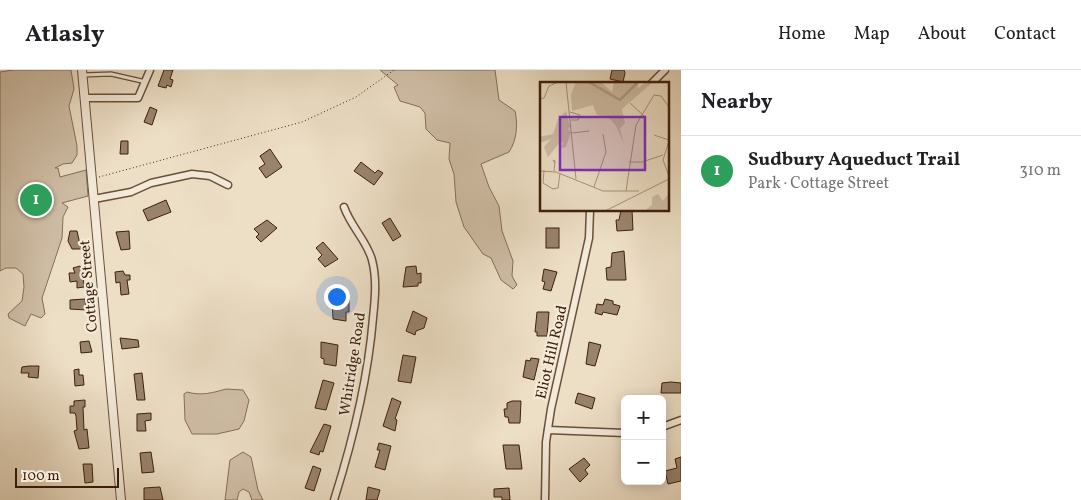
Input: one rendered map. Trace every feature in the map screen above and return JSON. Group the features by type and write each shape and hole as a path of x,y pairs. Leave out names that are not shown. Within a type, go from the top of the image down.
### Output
{"street":[{"path":"85,98 138,98 150,70"},
{"path":"653,82 665,70"},
{"name":"Cottage Street","path":"82,72 121,500"},
{"path":"94,199 131,192 151,183 192,174 210,176 228,185"},
{"name":"Whitridge Road","path":"334,500 351,446 364,387 371,345 375,281 372,260 366,245 349,222 344,207"},
{"name":"Eliot Hill Road","path":"545,500 548,430 551,409 589,238 590,211"},
{"path":"666,426 681,420"},
{"path":"548,430 621,433"}],"lane":[{"path":"82,72 111,74 146,82"}],"path":[{"path":"92,179 302,122 356,97 394,70"}],"shaded area":[{"path":"13,70 71,70 74,89 69,106 77,155 72,163 63,164 55,168 58,168 60,177 86,170 88,196 62,203 68,207 63,217 62,238 42,298 45,314 41,318 31,314 25,326 9,318 8,314 22,301 23,274 16,268 6,268 0,271 0,72"},
{"path":"380,70 495,70 499,100 515,111 516,132 509,152 481,164 489,187 499,206 502,231 513,261 512,276 517,285 513,289 501,280 491,258 483,254 464,227 456,202 454,174 449,159 450,143 437,140 426,129 425,113 420,107 400,101 394,87 398,85"},
{"path":"226,389 243,390 249,400 244,421 239,429 217,434 192,434 185,420 184,394 187,392 197,394 216,392"},
{"path":"243,452 251,457 258,490 263,500 252,500 249,492 243,489 239,492 237,500 225,500 230,460"}],"building":[{"path":"164,70 173,70 170,79 173,80 171,87 167,85 166,88 158,86"},
{"path":"612,70 624,70 623,82 610,79"},
{"path":"150,107 157,110 152,125 144,122"},
{"path":"121,141 128,141 128,154 120,154"},
{"path":"270,149 282,167 266,178 259,168 265,164 260,156"},
{"path":"361,162 375,173 378,170 383,173 374,185 354,171"},
{"path":"166,200 171,212 148,221 143,210"},
{"path":"621,211 632,211 633,230 617,231 616,220 619,220"},
{"path":"390,218 401,236 393,241 382,223"},
{"path":"267,220 277,228 261,242 256,237 259,234 254,229"},
{"path":"546,228 559,228 559,248 546,248"},
{"path":"70,231 77,231 81,249 72,249 68,241"},
{"path":"129,231 130,249 121,250 116,232"},
{"path":"323,242 338,259 325,267 318,259 322,255 316,248"},
{"path":"624,251 626,280 607,280 606,268 611,267 612,253"},
{"path":"80,266 83,273 84,287 77,288 77,281 70,282 69,273 75,273 73,268"},
{"path":"416,266 417,274 421,273 421,283 418,283 418,286 403,287 406,267"},
{"path":"544,269 557,272 551,291 543,289 545,282 542,281"},
{"path":"123,271 125,275 130,275 130,280 127,280 129,294 121,295 120,282 116,283 115,272"},
{"path":"349,297 349,312 346,312 346,321 333,319 332,298"},
{"path":"85,299 86,310 70,309 70,300"},
{"path":"605,299 613,301 613,304 620,306 617,315 603,312 602,315 595,313 597,304 603,305"},
{"path":"413,311 427,318 424,328 416,331 415,335 406,331"},
{"path":"537,312 549,312 547,336 537,336 537,332 535,332"},
{"path":"120,338 138,340 139,347 122,349"},
{"path":"89,341 92,352 81,353 80,342"},
{"path":"321,342 338,345 336,366 324,364 324,359 321,358"},
{"path":"589,342 601,345 595,366 586,364"},
{"path":"403,355 416,357 411,383 398,381"},
{"path":"531,358 539,359 534,380 523,377 526,360 530,361"},
{"path":"39,366 38,378 28,377 29,373 21,373 22,367"},
{"path":"79,369 79,375 83,375 84,385 75,386 74,370"},
{"path":"142,373 145,400 137,400 134,374"},
{"path":"323,380 334,383 326,410 315,408"},
{"path":"662,383 681,383 681,393 661,393"},
{"path":"578,393 595,398 592,409 575,403"},
{"path":"392,398 401,402 395,419 397,420 395,431 383,426"},
{"path":"85,400 85,407 83,407 84,430 87,429 89,448 79,449 74,431 77,430 76,416 75,413 70,413 70,406 74,406 74,401"},
{"path":"521,401 520,423 509,423 508,417 505,417 504,409 507,409 507,403"},
{"path":"151,413 151,420 145,421 146,431 137,431 137,414"},
{"path":"324,424 331,426 323,452 320,451 319,455 310,452"},
{"path":"379,443 391,446 385,470 375,467 380,450 377,450"},
{"path":"503,445 519,445 522,469 506,469"},
{"path":"151,452 154,472 142,473 140,453"},
{"path":"681,457 681,481 668,484 666,471 677,468 675,459"},
{"path":"584,458 590,465 585,470 588,474 580,482 569,469"},
{"path":"83,464 92,464 93,482 85,483"},
{"path":"313,466 321,469 314,491 305,488"},
{"path":"160,487 163,500 144,500 144,488"},
{"path":"368,487 380,490 377,500 366,500"},
{"path":"509,488 510,500 494,497 494,489"}],"place":[{"name":"Sudbury Aqueduct Trail","path":"36,200"}]}
